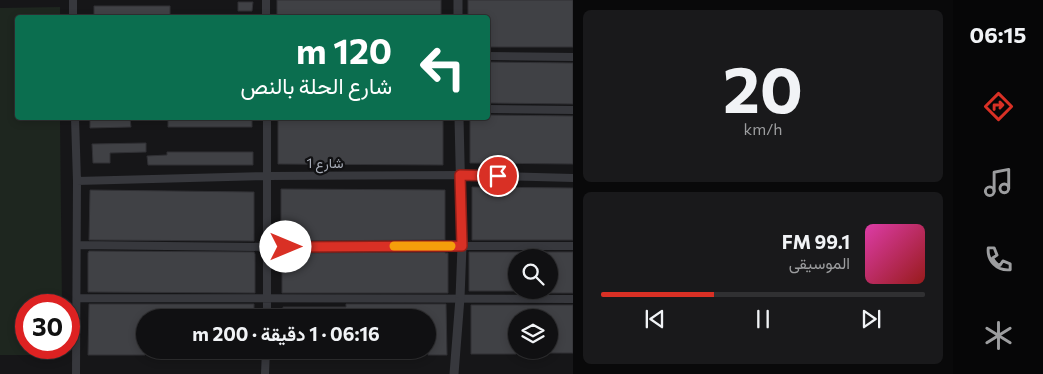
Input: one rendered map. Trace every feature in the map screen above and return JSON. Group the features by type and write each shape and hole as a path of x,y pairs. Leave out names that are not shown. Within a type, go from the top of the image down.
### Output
{"street":[{"path":"73,0 73,15"},
{"path":"266,0 266,15"},
{"path":"458,0 458,15"},
{"path":"490,56 573,57"},
{"path":"490,109 573,110"},
{"path":"76,120 77,294"},
{"path":"267,120 267,309"},
{"path":"454,374 462,246 459,120"},
{"name":"شارع 1","path":"77,181 266,176 460,175 573,178"},
{"path":"77,245 267,247 573,246"},
{"path":"80,298 573,299"},
{"path":"76,359 76,374"},
{"path":"265,374 266,359"}],"shaded area":[{"path":"60,7 60,15 15,15 15,120 60,120 62,294 15,294 15,355 0,355 0,8"}],"building":[{"path":"277,0 441,0 441,15 277,15"},
{"path":"468,0 573,0 573,47 490,47 490,15 468,15"},
{"path":"238,2 253,2 252,11 238,11"},
{"path":"94,6 170,6 170,15 94,15"},
{"path":"490,62 573,63 573,104 490,103"},
{"path":"490,115 573,116 573,164 470,163 470,120 490,120"},
{"path":"90,120 130,120 131,127 90,128"},
{"path":"168,120 252,120 252,127 168,127"},
{"path":"278,120 443,120 443,165 278,164"},
{"path":"146,143 146,152 110,153 110,163 93,163 92,144"},
{"path":"167,152 253,152 253,165 148,165 147,156 167,155"},
{"path":"472,187 573,188 573,240 472,240"},
{"path":"281,189 445,190 445,240 282,241"},
{"path":"90,190 254,192 254,241 89,240"},
{"path":"89,251 254,252 255,293 88,292"},
{"path":"469,252 508,252 508,291 469,291"},
{"path":"558,252 573,252 573,293 558,293"},
{"path":"282,253 448,253 448,293 282,293"},
{"path":"89,304 254,304 254,309 136,309 136,355 88,355"},
{"path":"346,304 446,304 447,355 436,355 436,309 283,309 283,307 346,307"},
{"path":"471,305 573,305 573,353 558,353 558,309 508,309 508,354 471,354"}],"slow traffic":[{"path":"394,246 451,246"}],"route":[{"path":"286,247 462,246 460,175 498,176"}]}
